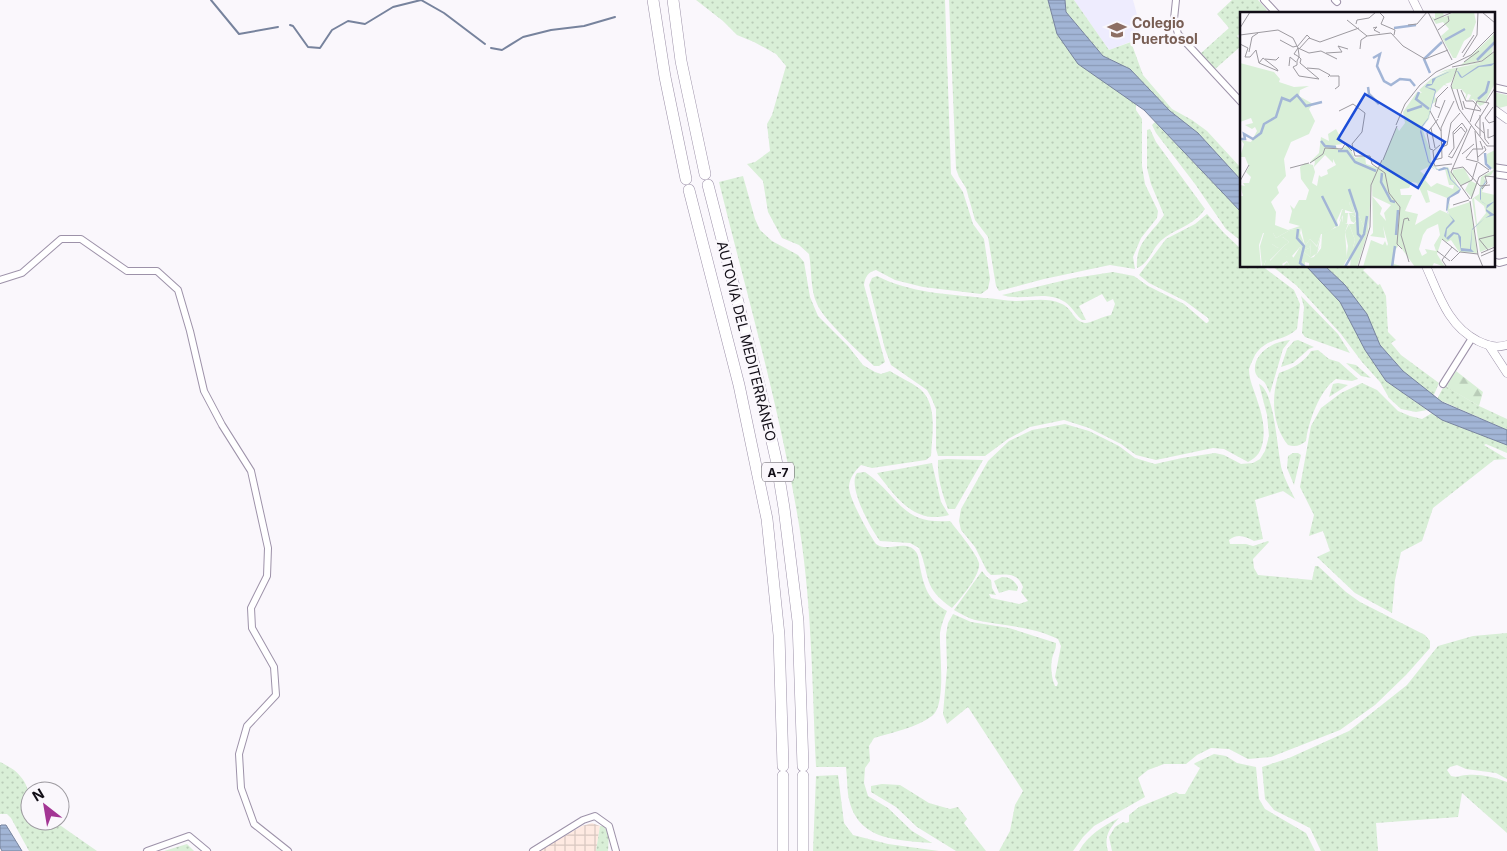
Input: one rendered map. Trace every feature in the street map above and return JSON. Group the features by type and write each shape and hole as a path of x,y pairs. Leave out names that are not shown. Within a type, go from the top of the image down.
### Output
{"highway":[{"name":"AUTOVÍA DEL MEDITERRÁNEO","path":"653,0 665,77 687,184 740,385 767,519 779,635 783,851"},
{"name":"AUTOVÍA DEL MEDITERRÁNEO","path":"673,0 682,61 706,180 759,384 776,459 784,508 798,621 802,707 803,851"}],"street":[{"path":"1176,0 1174,20 1178,34 1240,101"},
{"path":"1264,0 1275,12"},
{"path":"1413,0 1419,12"},
{"path":"1494,87 1507,90"},
{"path":"1494,110 1507,119"},
{"path":"1494,167 1507,169"},
{"path":"1494,174 1507,176"},
{"path":"0,280 22,273 39,256 61,239 82,239 127,271 157,271 178,290 204,391 251,472 268,548 268,576 251,608 252,628 274,667 276,695 247,726 238,754 240,788 254,824 288,851"},
{"path":"1494,262 1507,261"},
{"path":"1427,268 1456,326 1472,338 1490,347 1507,373"},
{"path":"1443,384 1472,338"},
{"path":"1490,347 1507,345"},
{"path":"533,851 583,820 595,816 609,826 616,851"},
{"path":"147,851 189,836 207,851"}],"shaded area":[{"name":"Colegio Puertosol","path":"1074,0 1133,0 1139,22 1140,38 1109,50"},
{"path":"592,823 600,826 596,851 539,851 582,826"}],"green space":[{"path":"696,0 945,0 951,174 963,192 973,224 984,239 990,279 988,289 981,294 923,287 895,280 876,270 873,271 867,275 864,285 885,362 879,366 874,366 851,345 834,327 817,304 813,292 809,254 799,245 782,238 768,212 763,181 747,164 755,162 770,151 767,124 772,115 786,66 776,54 737,35 723,21"},
{"path":"949,0 1048,0 1057,34 1113,88 1136,104 1136,110 1142,119 1142,166 1145,184 1158,211 1157,218 1141,238 1133,257 1135,269 1110,265 999,291 996,286 988,237 975,220 966,188 956,169"},
{"path":"1065,0 1074,0 1109,50 1131,42 1143,75 1172,109 1207,131 1240,167 1240,179 1198,133 1170,111 1130,69 1103,56 1066,12"},
{"path":"1232,0 1258,0 1267,10 1264,12 1240,12 1240,34 1237,36 1240,39 1240,47 1214,70 1200,54 1229,28 1217,14"},
{"path":"1494,92 1507,95 1507,106 1499,108 1494,104"},
{"path":"1155,122 1240,211 1240,240 1226,229 1152,125"},
{"path":"1150,129 1156,142 1205,209 1190,223 1159,242 1148,259 1137,268 1139,251 1145,239 1164,215 1151,184 1147,168 1147,130"},
{"path":"743,176 760,230 772,241 798,255 804,262 810,297 818,316 848,346 863,365 881,374 890,371 920,389 926,395 932,411 931,456 926,460 872,468 861,465 853,474 849,486 855,507 876,544 886,547 907,546 912,548 918,555 923,581 931,598 947,611 940,633 941,689 937,710 932,716 919,724 874,738 869,746 870,761 865,768 864,783 868,796 888,808 912,831 932,843 904,841 878,835 868,829 859,821 852,809 848,794 846,767 816,767 809,608 797,513 781,430 719,182"},
{"path":"1207,214 1240,248 1240,268 1265,268 1294,290 1300,304 1297,329 1260,349 1249,369 1250,379 1264,427 1262,445 1254,458 1248,462 1224,449 1213,448 1156,460 1136,455 1121,444 1089,428 1064,420 1030,427 1008,439 985,456 938,456 936,449 936,409 927,390 891,365 885,349 869,285 872,278 877,276 903,286 943,294 1011,301 1039,300 1056,302 1066,306 1078,320 1085,323 1111,315 1115,304 1113,299 1107,302 1102,294 1079,306 1086,320 1082,320 1065,302 1057,298 1050,296 1010,297 1002,295 1074,278 1113,272 1134,276 1148,286 1184,304 1207,323 1209,321 1208,318 1185,301 1149,283 1139,275 1166,239 1195,224"},
{"path":"1274,268 1308,268 1312,271 1340,302 1365,350 1386,381 1427,410 1416,412 1401,409 1389,398 1380,382 1341,334 1297,286"},
{"path":"1327,268 1366,268 1363,270 1378,285 1380,284 1386,296 1388,332 1396,340 1391,343 1401,355 1439,383 1433,397 1403,371 1380,345 1366,314 1345,285"},
{"path":"1301,296 1338,334 1350,353 1305,337 1302,333 1304,307"},
{"path":"1290,340 1283,349 1270,393 1265,383 1258,377 1255,371 1257,359 1271,346"},
{"path":"1298,340 1314,347 1293,363 1281,367 1287,349 1294,341"},
{"path":"1318,350 1329,359 1339,362 1358,379 1352,381 1336,379 1330,384 1316,407 1309,425 1306,441 1297,446 1288,445 1279,429 1274,410 1276,382 1279,373 1297,365 1311,351"},
{"path":"1346,363 1356,365 1371,378 1361,376"},
{"path":"1456,371 1483,392 1479,406 1448,388 1447,385"},
{"path":"1362,383 1377,390 1398,411 1422,419 1432,413 1442,420 1507,445 1507,453 1486,444 1484,445 1507,459 1494,460 1433,508 1422,541 1401,552 1395,580 1392,613 1355,593 1317,557 1330,551 1323,531 1309,536 1314,515 1300,487 1311,426 1321,408 1341,393"},
{"path":"1259,384 1269,398 1282,470 1295,499 1283,491 1255,500 1263,539 1254,541 1238,536 1229,540 1230,544 1253,546 1269,542 1253,559 1254,568 1258,575 1312,580 1315,566 1318,566 1346,592 1360,602 1425,635 1430,641 1430,648 1375,705 1340,730 1271,757 1248,759 1229,749 1211,748 1197,755 1186,764 1164,764 1148,770 1138,778 1145,797 1094,826 1073,851 999,851 1010,831 1015,805 1023,791 968,707 947,724 943,714 948,623 953,614 971,622 1009,628 1056,643 1051,666 1055,686 1058,683 1055,677 1061,646 1058,639 1038,631 975,620 954,610 982,571 991,580 992,588 996,595 989,594 991,598 1019,604 1028,601 1021,592 1023,587 1017,578 1010,575 991,575 987,571 975,547 961,530 959,521 961,509 988,461 1009,441 1032,430 1065,424 1089,431 1119,446 1135,458 1155,464 1215,453 1224,455 1241,464 1253,463 1260,459 1265,451 1269,436 1267,415"},
{"path":"1333,384 1348,385 1329,397"},
{"path":"1447,385 1447,387 1479,406 1507,419 1507,430 1437,399 1444,386"},
{"path":"1293,453 1301,455 1294,485 1287,468 1288,456"},
{"path":"938,460 983,460 955,509 948,509 939,479"},
{"path":"932,463 941,502 949,515 926,516 907,507 877,473"},
{"path":"865,472 910,513 933,521 950,521 975,554 979,563 977,574 952,608 942,601 932,588 919,548 910,543 880,541 876,535 861,507 855,487 857,473"},
{"path":"1002,577 1010,578 1018,587 1017,591 1009,590 999,593 994,581"},
{"path":"1507,633 1507,779 1496,773 1466,769 1457,765 1447,770 1453,777 1482,775 1507,782 1507,833 1462,793 1458,817 1376,823 1378,851 1321,851 1310,828 1274,810 1265,799 1262,767 1289,758 1349,731 1407,685 1438,646 1473,636"},
{"path":"1214,754 1226,756 1237,763 1256,767 1259,799 1265,809 1306,833 1315,851 1112,851 1109,837 1115,827 1123,822 1129,822 1129,815 1139,807 1176,792 1185,794 1200,768 1194,764"},
{"path":"0,762 14,770 24,781 20,781 20,831 68,831 97,851 29,851 11,818 7,814 0,814"},
{"path":"838,775 844,823 853,835 888,844 939,851 813,851 816,776"},
{"path":"882,784 900,785 929,803 950,809 958,807 967,819 964,823 986,851 956,851 917,827 896,807 871,792 871,786"},
{"path":"1119,818 1108,833 1108,851 1079,851 1096,831"},
{"path":"600,826 604,826 609,833 608,851 596,851"},
{"path":"187,844 194,851 164,851"}],"water":[{"path":"1048,0 1065,0 1066,12 1103,56 1130,69 1170,111 1198,133 1240,179 1240,211 1144,110 1078,64 1057,34"},
{"path":"1308,268 1327,268 1345,285 1367,314 1380,345 1403,371 1442,402 1507,430 1507,445 1442,420 1386,381 1365,350 1340,302"},
{"path":"1,825 6,825 22,851 2,851 0,847"}],"waterway":[{"path":"211,0 239,34 278,27"},
{"path":"290,25 293,26 308,47 320,48 332,30 348,21 365,24 393,7 421,0 444,13 485,44"},
{"path":"491,48 502,50 523,37 551,30 584,26 615,17"}],"place":[{"name":"Colegio Puertosol","path":"1117,30"}]}
